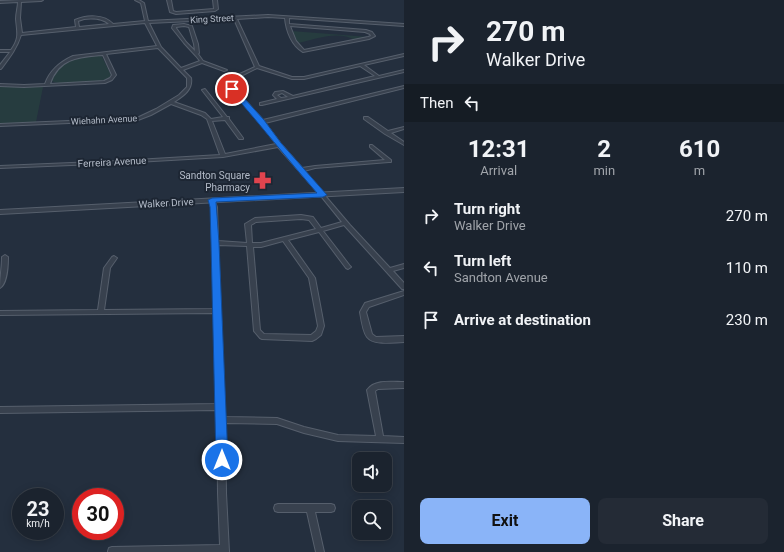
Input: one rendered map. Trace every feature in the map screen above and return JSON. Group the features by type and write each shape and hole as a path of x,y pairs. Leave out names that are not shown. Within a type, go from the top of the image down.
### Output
{"street":[{"path":"0,2 41,0"},
{"name":"Wiehahn Avenue","path":"0,125 138,119 151,115 185,92 190,87 189,78 159,47 147,23 142,4 137,0"},
{"path":"169,0 173,12 199,12 215,10 215,0"},
{"path":"0,68 13,51 20,34 18,18 20,1"},
{"path":"199,12 202,20"},
{"name":"King Street","path":"20,34 112,25 268,16 404,25"},
{"path":"288,17 288,25 299,49 304,51 373,36 371,33 366,31 288,25"},
{"path":"235,18 257,67"},
{"path":"78,28 76,21 83,19 105,19 110,21 112,25"},
{"path":"197,53 185,43 174,26 190,26 196,44 197,53 202,62"},
{"path":"46,85 54,70 68,60 82,56 159,47"},
{"path":"0,51 13,51"},
{"path":"0,85 101,83 109,80 114,74 104,53"},
{"path":"404,55 298,78 285,76 257,67 232,79 230,84 232,89 262,122 279,145 346,223 404,287"},
{"path":"181,69 202,62 225,70"},
{"path":"361,65 379,77"},
{"path":"262,104 404,71"},
{"path":"262,122 404,87"},
{"path":"204,90 241,138"},
{"path":"280,100 275,95 276,93 283,92 292,97"},
{"path":"170,102 203,114 211,120 223,156"},
{"path":"211,120 227,118"},
{"path":"366,118 404,144"},
{"path":"387,133 404,128"},
{"name":"Ferreira Avenue","path":"0,167 223,156 279,145"},
{"path":"302,170 315,167 389,161 372,146"},
{"name":"Walker Drive","path":"0,212 404,190"},
{"path":"112,551 225,550 222,493 222,407 214,207 212,200"},
{"path":"284,240 312,278 320,326 319,333 312,338 266,337 258,333 248,224 253,220 311,218 348,267"},
{"path":"215,243 261,245 346,223"},
{"path":"0,286 5,269 5,257"},
{"path":"101,311 107,268 114,258"},
{"path":"390,270 404,266"},
{"path":"404,294 366,305 363,312 369,335 374,339 404,339"},
{"path":"0,313 218,311"},
{"path":"380,439 371,390 382,385 404,385"},
{"path":"0,410 222,407"},
{"path":"222,420 277,421 311,432 338,438 404,440"},
{"path":"278,508 331,508"},
{"path":"310,508 320,552"}],"green space":[{"path":"291,31 369,37 355,40 341,36 327,36 298,43"},
{"path":"98,55 102,57 111,75 109,78 80,83 56,83 52,81 58,68 70,60"},
{"path":"0,87 43,87 36,122 0,124"}],"place":[{"name":"Sandton Square Pharmacy","path":"263,181"}],"route":[{"path":"222,460 222,407 214,207 212,200 323,195 279,145 262,122 232,89"}]}
